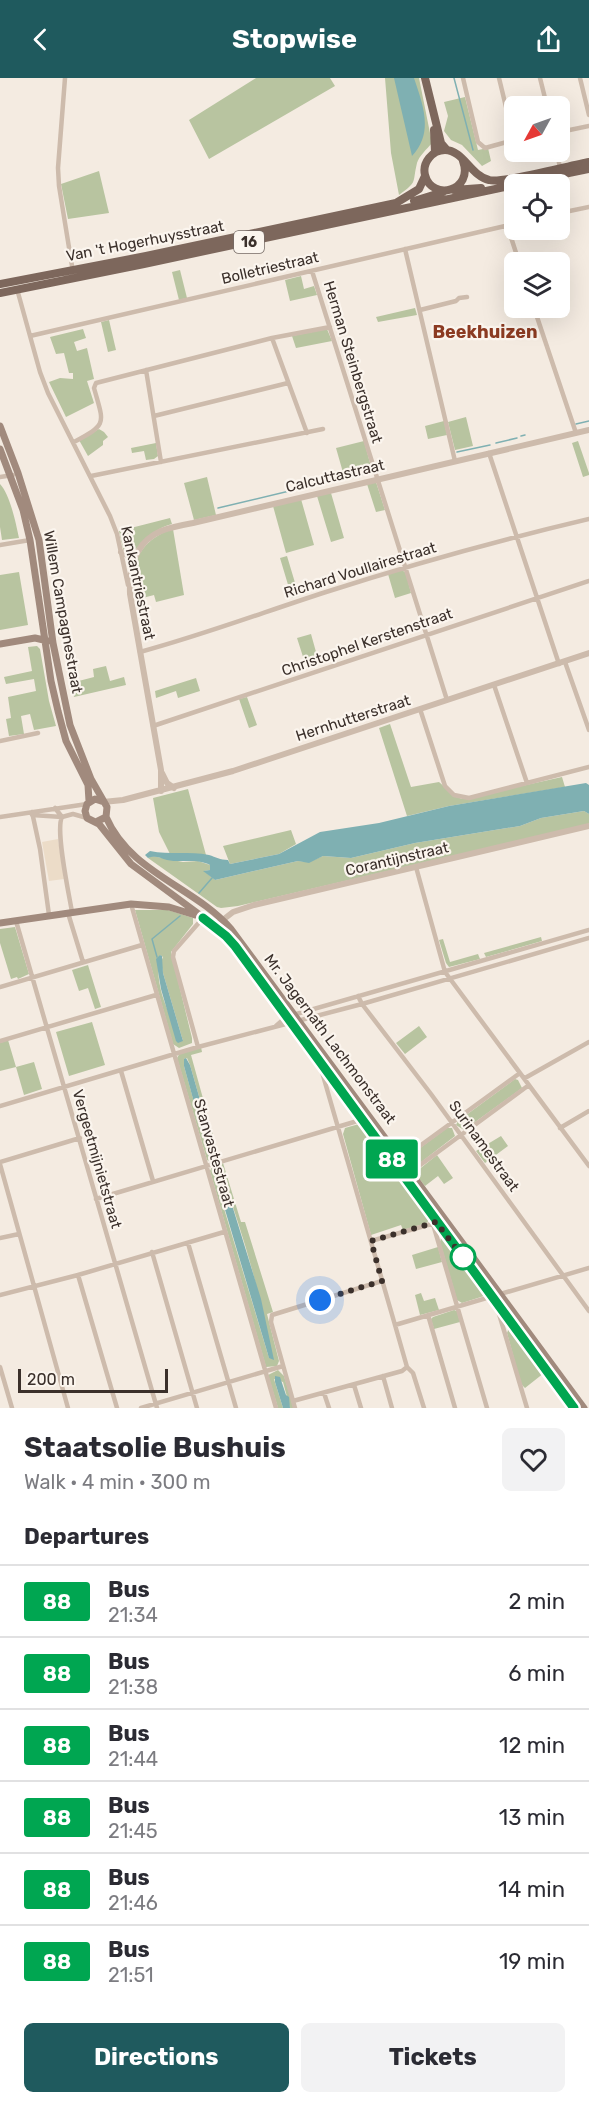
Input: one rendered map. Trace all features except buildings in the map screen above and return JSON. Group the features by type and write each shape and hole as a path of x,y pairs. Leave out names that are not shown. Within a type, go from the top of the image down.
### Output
{"main road":[{"name":"16","path":"425,78 441,143 447,150"},
{"name":"16","path":"425,176 427,161 435,152 430,100"},
{"path":"435,152 447,150 456,153 478,175 493,181 589,162"},
{"path":"425,176 433,187 447,191 464,179 463,160"},
{"name":"Van 't Hogerhuysstraat","path":"566,174 589,169"},
{"name":"Van 't Hogerhuysstraat","path":"0,293 74,274 396,203 418,189 425,176"},
{"name":"Van 't Hogerhuysstraat","path":"0,285 74,274 504,187"},
{"name":"Van 't Hogerhuysstraat","path":"391,211 447,191 498,188"},
{"name":"Willem Campagnestraat","path":"0,426 18,473 39,540 53,643 70,725 82,759 102,801"},
{"name":"Willem Campagnestraat","path":"0,449 30,540 51,681 65,737 88,785 88,802"},
{"path":"0,644 35,638 53,643"},
{"path":"110,826 102,801 95,799 88,802 85,811 87,818 96,822 131,864 203,918"},
{"path":"110,826 110,813 115,805"},
{"path":"96,822 106,814"},
{"name":"Mr. Jagernath Lachmonstraat","path":"110,826 142,863 219,917 228,926 370,1115 438,1221 494,1300 584,1408"},
{"path":"0,923 131,904 169,907 203,918"},
{"name":"Mr. Jagernath Lachmonstraat","path":"203,918 215,926 235,946 363,1120 399,1161"},
{"name":"Mr. Jagernath Lachmonstraat","path":"438,1221 501,1294 560,1382 574,1408"}],"street":[{"path":"65,78 58,177 74,274"},
{"path":"463,78 478,142 485,148 504,143"},
{"path":"499,78 504,99"},
{"path":"540,78 544,96"},
{"path":"580,78 589,115"},
{"path":"570,130 589,126"},
{"path":"559,162 560,168"},
{"path":"570,211 589,207"},
{"name":"Bolletriestraat","path":"30,336 504,226"},
{"path":"405,249 455,461"},
{"name":"Herman Steinbergstraat","path":"312,271 447,700"},
{"name":"Kankantriestraat","path":"17,289 48,393 110,516 121,552 161,770 160,791"},
{"path":"420,310 467,297"},
{"path":"537,318 576,433"},
{"path":"74,442 99,428 101,415 94,385 96,383 272,338 330,327"},
{"path":"272,338 307,433"},
{"path":"146,370 160,462"},
{"path":"154,416 288,383"},
{"path":"91,476 323,429"},
{"name":"Calcuttastraat","path":"138,551 160,531 589,430"},
{"path":"489,453 538,598 589,730"},
{"path":"0,477 18,473"},
{"name":"Richard Voullairestraat","path":"140,652 197,636 405,567 589,519"},
{"path":"0,545 30,540"},
{"path":"121,552 130,556 138,551"},
{"path":"130,594 132,566 138,551"},
{"name":"Christophel Kerstenstraat","path":"153,726 589,581"},
{"name":"Hernhutterstraat","path":"102,801 123,800 233,771 589,653"},
{"path":"494,685 527,783"},
{"path":"420,709 445,786 454,795 468,798 589,767"},
{"path":"0,741 39,734"},
{"path":"161,770 167,783 174,788"},
{"name":"Hernhutterstraat","path":"106,814 123,800"},
{"path":"33,814 88,802"},
{"path":"0,808 1,817 33,814 62,817 73,814 87,818"},
{"path":"56,808 62,817"},
{"path":"33,814 50,915"},
{"path":"62,817 60,836 70,912 83,962"},
{"name":"Corantijnstraat","path":"219,917 254,905 588,827"},
{"path":"416,867 445,972 449,979 589,1166"},
{"name":"Stanvastestraat","path":"131,904 276,1408"},
{"path":"228,926 233,912"},
{"path":"215,926 219,917"},
{"path":"198,1047 173,957 174,951 203,918"},
{"name":"Vergeetmijnietstraat","path":"16,920 156,1406"},
{"path":"0,1106 276,1026 295,1014 589,930"},
{"path":"288,1020 300,1021 589,938"},
{"path":"0,987 142,945"},
{"path":"0,1041 156,995"},
{"name":"Surinamestraat","path":"358,996 589,1311"},
{"path":"525,1078 589,1042"},
{"path":"318,1060 407,1367 413,1372 424,1408"},
{"path":"121,1071 153,1181"},
{"path":"399,1161 520,1073"},
{"path":"408,1174 529,1085"},
{"path":"560,1128 589,1111"},
{"path":"96,1198 338,1128 363,1120 370,1115"},
{"path":"68,1408 0,1163 80,1138"},
{"path":"371,1241 438,1221 457,1307 487,1408"},
{"path":"0,1295 78,1275 224,1232"},
{"path":"0,1238 18,1234"},
{"path":"188,1243 236,1408"},
{"path":"152,1252 196,1408"},
{"path":"395,1326 457,1307 494,1300 501,1294 589,1268"},
{"path":"78,1275 117,1408"},
{"path":"295,1408 271,1322 272,1315 382,1281"},
{"path":"494,1300 527,1408"},
{"path":"428,1315 455,1408"},
{"path":"141,1408 156,1406 283,1366"},
{"path":"0,1367 12,1408"},
{"path":"293,1401 402,1371 407,1367"},
{"path":"383,1376 392,1408"},
{"path":"354,1385 361,1408"},
{"path":"324,1393 329,1408"}],"green space":[{"path":"256,78 330,78 335,86 209,159 189,120"},
{"path":"385,78 419,78 432,143 418,160 412,184 399,195 391,153"},
{"path":"465,97 478,150 488,148 491,161 482,166 462,145 451,140 444,131 448,116 444,102"},
{"path":"99,171 109,213 68,219 61,184"},
{"path":"180,270 187,298 179,300 172,272"},
{"path":"301,276 304,289 314,286 317,295 290,301 285,280"},
{"path":"415,308 417,315 378,322 376,317"},
{"path":"109,320 116,350 108,352 101,322"},
{"path":"83,329 86,338 74,342 77,351 87,348 94,379 87,381 94,403 66,417 49,382 60,378 73,379 73,373 69,373 64,353 56,354 50,337"},
{"path":"327,329 332,341 296,348 292,336"},
{"path":"466,417 473,446 455,450 448,422"},
{"path":"444,421 447,435 428,439 425,426"},
{"path":"99,429 108,437 103,441 103,445 88,456 79,440"},
{"path":"364,441 372,470 356,473 354,467 348,468 349,474 344,476 336,448"},
{"path":"578,441 589,473 583,477 572,443"},
{"path":"156,443 158,456 154,459 146,460 144,451 132,453 131,448"},
{"path":"207,477 216,515 194,520 184,483"},
{"path":"376,482 385,510 376,512 367,484"},
{"path":"0,484 10,502 19,538 2,540"},
{"path":"331,493 344,538 331,542 317,496"},
{"path":"301,499 314,545 286,553 273,506"},
{"path":"170,518 172,524 153,533 129,554 124,553 119,531"},
{"path":"173,529 184,595 156,602 154,595 135,600 133,576 139,556 152,540"},
{"path":"287,556 299,596 292,598 280,558"},
{"path":"402,570 406,573 411,593 395,598 388,574"},
{"path":"19,572 28,625 0,630 0,575"},
{"path":"311,634 318,659 305,663 297,638"},
{"path":"37,646 40,649 56,726 34,730 30,714 21,716 24,734 9,736 6,719 11,718 8,697 36,691 34,679 6,684 4,677 32,671 28,647"},
{"path":"106,666 110,681 124,677 126,685 74,697 71,683 94,677 93,669"},
{"path":"196,678 200,691 178,698 176,691 156,698 155,691"},
{"path":"247,697 257,725 249,728 239,699"},
{"path":"390,724 411,787 439,782 456,797 463,799 562,777 565,787 449,806 407,816 379,728"},
{"path":"188,789 206,855 170,854 159,832 153,798"},
{"path":"584,811 589,814 589,824 238,906 221,908 148,858 152,856 183,862 198,861 210,865 210,870 204,871 215,880 298,861 309,862 323,856 351,858 415,843 520,826 541,818"},
{"path":"291,830 296,844 279,854 230,864 223,846"},
{"path":"135,910 168,910 193,918 193,924 171,952 192,1043 179,1048 173,1044","holes":["160,955 163,957 161,962 163,973 183,1041 161,989 158,966"]},
{"path":"15,927 29,974 18,979 17,977 11,979 0,943 0,929"},
{"path":"541,937 542,941 486,957 484,953"},
{"path":"443,939 450,962 478,954 480,959 449,967 439,940"},
{"path":"88,965 101,1007 95,1009 88,988 79,991 72,970"},
{"path":"92,1022 105,1065 69,1076 56,1032"},
{"path":"419,1026 427,1037 405,1054 396,1043"},
{"path":"8,1040 16,1067 0,1071 0,1043"},
{"path":"201,1047 202,1052 191,1055 220,1160 211,1162 207,1160 177,1058 180,1053","holes":["187,1058 215,1152 214,1156 209,1156 184,1059"]},
{"path":"34,1062 42,1089 24,1095 16,1067"},
{"path":"515,1079 522,1088 464,1130 456,1125 458,1121"},
{"path":"362,1124 430,1217 427,1223 403,1230 401,1225 371,1235 343,1134 345,1128"},
{"path":"447,1128 452,1128 455,1136 416,1166 411,1165 407,1160 408,1157"},
{"path":"501,1136 508,1146 485,1163 476,1151"},
{"path":"437,1155 453,1178 444,1184 438,1176 425,1186 417,1176 417,1171"},
{"path":"223,1163 241,1222 245,1222 273,1312 267,1314 279,1361 277,1366 266,1367 210,1171 212,1167","holes":["219,1171 222,1174 257,1288 269,1358 215,1176"]},
{"path":"444,1237 485,1292 484,1296 462,1303 457,1300 440,1242"},
{"path":"438,1247 442,1262 416,1269 412,1255"},
{"path":"421,1293 424,1301 435,1298 439,1310 420,1315 415,1295"},
{"path":"457,1311 460,1322 434,1329 431,1319 433,1317"},
{"path":"509,1328 514,1329 544,1373 525,1388 521,1384 507,1333"},
{"path":"278,1370 284,1376 294,1408 290,1408 283,1382 274,1379 283,1408 278,1408 268,1375"}],"shaded area":[{"path":"58,839 64,879 49,881 42,842"}],"water":[{"path":"394,78 414,78 421,98 425,128 419,147 412,156"},
{"path":"586,783 589,785 589,814 584,811 541,818 520,826 415,843 351,858 323,856 309,863 298,861 215,880 203,871 210,870 210,865 205,863 148,858 145,855 150,851 202,854 228,860 230,864 279,854 320,832 379,823 449,806"},
{"path":"160,955 183,1041 178,1043 161,989 156,959"},
{"path":"186,1058 215,1152 214,1156 209,1157 184,1066"},
{"path":"219,1170 261,1299 274,1360 269,1358 215,1176"},
{"path":"275,1376 280,1377 286,1395 289,1397 290,1408 283,1408"}],"waterway":[{"path":"454,78 473,150"},
{"path":"576,424 589,421"},
{"path":"521,436 525,435"},
{"path":"496,443 517,438"},
{"path":"457,452 490,445"},
{"path":"346,478 369,473"},
{"path":"218,508 306,487"},
{"path":"199,893 212,878"},
{"path":"157,957 152,939 180,916"}],"bus line":[{"name":"88","path":"203,918 215,926 235,946 574,1408"}],"district":[{"name":"Beekhuizen","path":"485,332"}],"route":[{"path":"320,1300 382,1281 371,1241 436,1222 465,1260 463,1257"}]}
